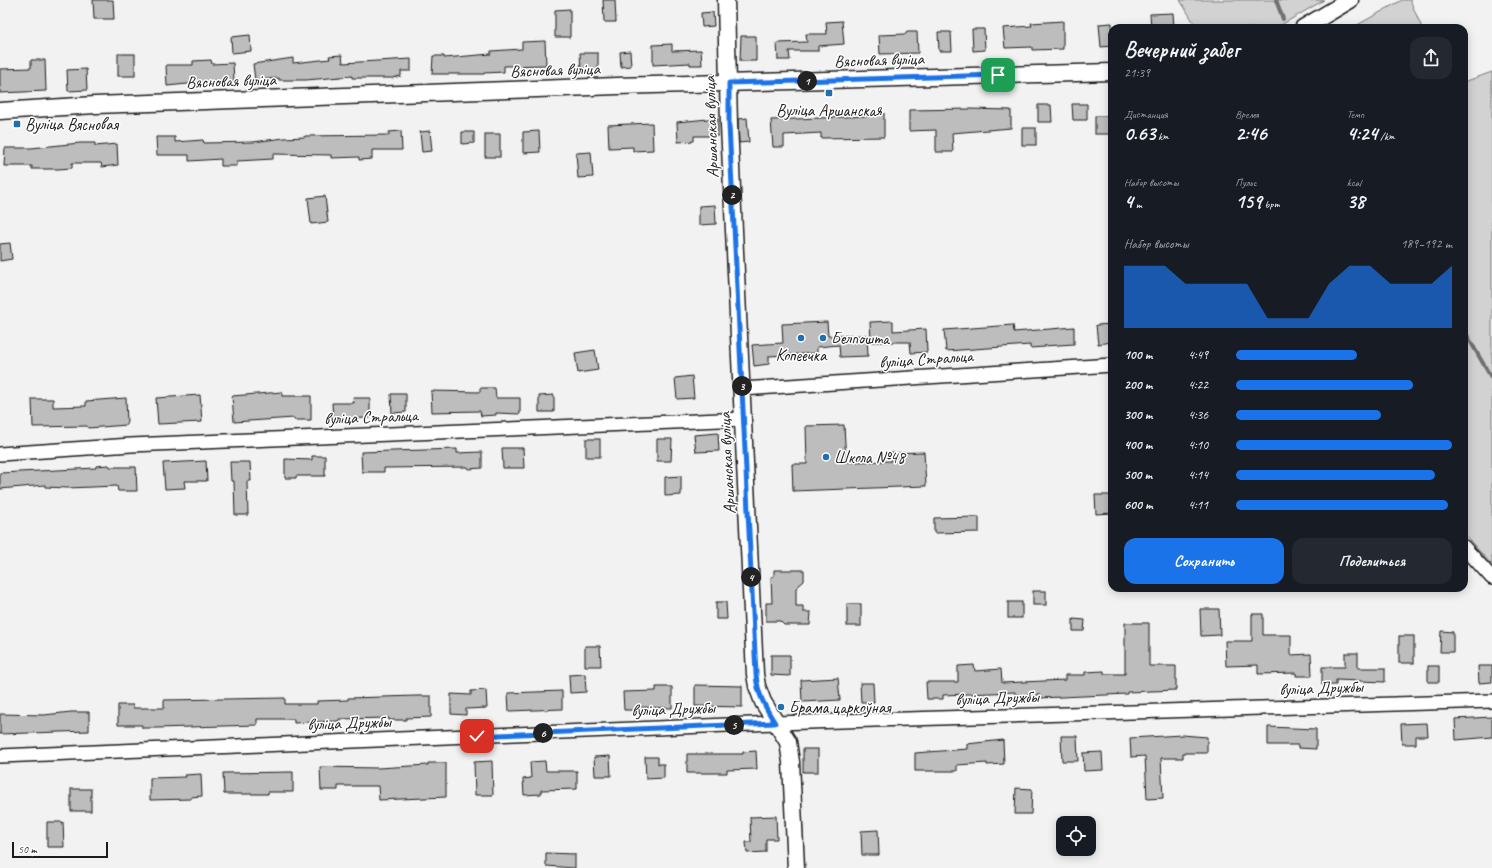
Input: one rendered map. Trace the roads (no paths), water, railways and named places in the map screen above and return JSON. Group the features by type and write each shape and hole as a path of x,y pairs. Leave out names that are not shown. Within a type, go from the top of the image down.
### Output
{"street":[{"name":"Аршанская вуліца","path":"726,0 729,125 756,686 763,702 788,742 791,762 796,868"},
{"path":"1311,24 1350,0"},
{"name":"Вясновая вуліца","path":"0,111 94,106 729,83 1108,72"},
{"name":"вуліца Стральца","path":"742,389 1108,365"},
{"name":"вуліца Стральца","path":"0,454 130,445 744,419"},
{"path":"1468,551 1492,578"},
{"name":"вуліца Дружбы","path":"0,756 775,723 1492,701"}],"waterway":[{"path":"1276,0 1283,19"},
{"path":"1468,337 1492,379"}],"place":[{"name":"Вуліца Аршанская","path":"829,93"},
{"name":"Вуліца Вясновая","path":"17,124"},
{"name":"Копеечка","path":"801,338"},
{"name":"Белпошта","path":"823,338"},
{"name":"Школа №48","path":"826,457"},
{"name":"Брама царкоўная","path":"781,707"}]}
